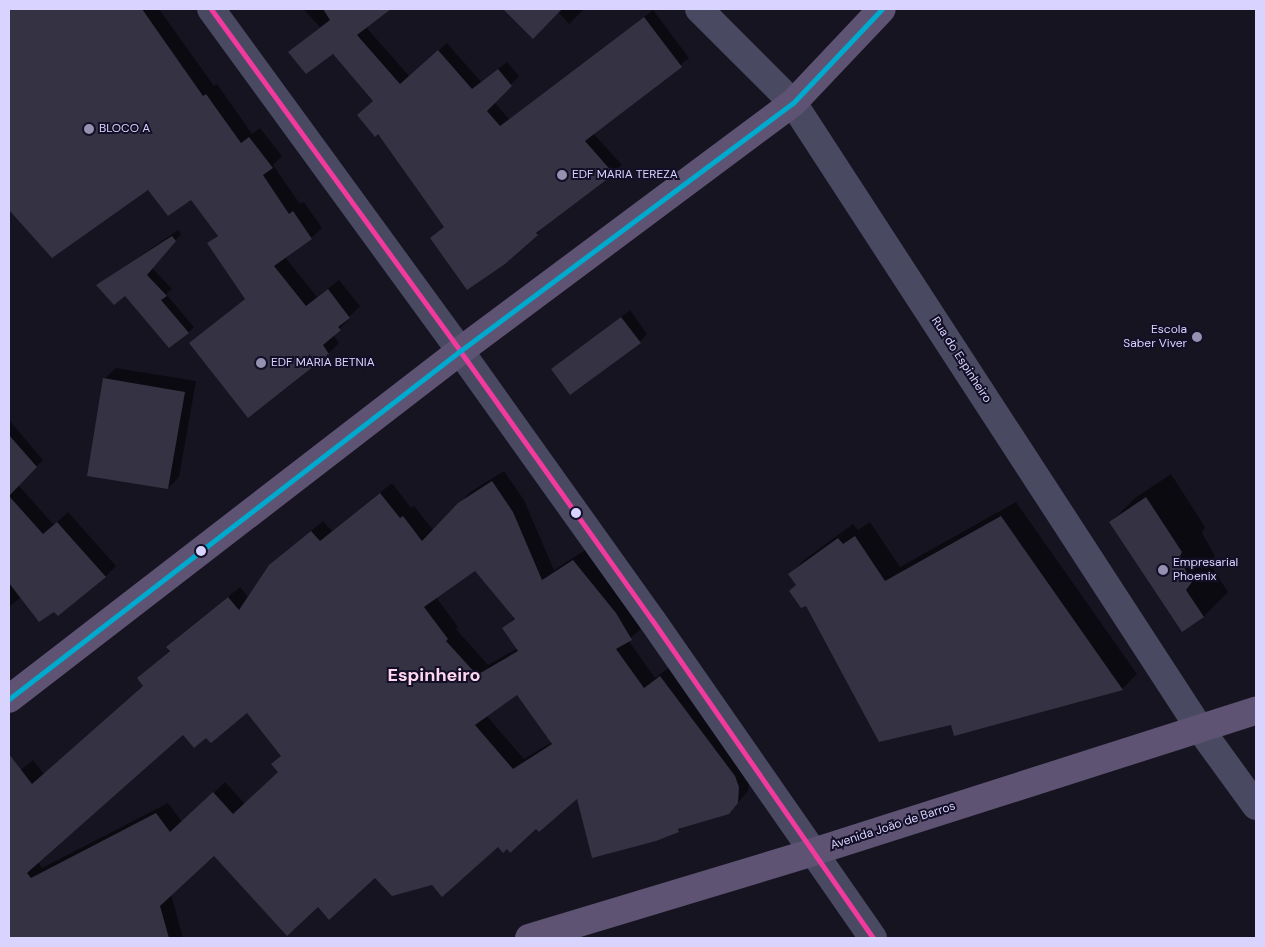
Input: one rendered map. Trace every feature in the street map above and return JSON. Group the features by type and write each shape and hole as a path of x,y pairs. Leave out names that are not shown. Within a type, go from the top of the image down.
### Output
{"main road":[{"path":"9,699 460,351 792,103 882,9"},
{"name":"Avenida João de Barros","path":"529,938 813,852 1256,711"}],"street":[{"path":"211,9 460,351 652,620 873,938"},
{"name":"Rua do Espinheiro","path":"699,9 792,103 1200,729 1256,806"}],"building":[{"path":"9,9 142,9 203,96 206,94 241,143 249,137 273,168 263,175 289,214 293,211 312,239 274,266 306,306 328,289 350,318 338,327 341,330 323,345 329,354 248,418 189,343 245,299 207,243 218,236 191,200 168,216 148,190 52,258 9,210"},
{"path":"323,9 391,9 357,35 400,84 438,50 472,89 498,69 512,86 487,111 500,126 644,17 682,67 585,141 614,174 536,233 538,235 505,264 467,290 430,238 444,227 378,134 375,137 357,115 373,101 333,54 306,74 288,52 330,20"},
{"path":"503,9 562,9 533,39"},
{"path":"172,236 176,241 147,275 167,296 161,300 189,333 169,348 125,296 114,305 96,285"},
{"path":"621,317 641,343 570,395 551,369"},
{"path":"103,378 185,392 168,489 87,476"},
{"path":"9,435 37,467 9,496"},
{"path":"492,481 513,512 542,580 573,560 616,613 632,640 616,649 644,688 660,676 735,776 739,787 738,803 729,814 678,829 679,832 656,841 592,858 577,799 539,832 536,829 510,853 507,849 503,853 498,847 442,897 432,885 392,896 375,878 329,920 318,907 287,936 214,856 160,906 169,938 9,938 9,754 32,784 143,686 137,678 170,651 166,647 228,597 239,610 269,565 311,531 320,541 380,493 400,518 403,516 422,541 458,503","holes":["475,571 515,619 502,628 518,651 477,675 446,641 448,639 424,607","517,695 552,744 513,769 475,725","247,713 281,756 271,764 278,772 233,814 213,792 170,832 156,813 31,878 27,873 183,735 194,748 206,738 211,743"]},
{"path":"9,496 43,534 57,522 106,577 58,616 54,612 39,622 9,583"},
{"name":"Empresarial Phoenix","path":"1146,497 1182,552 1179,558 1192,582 1186,590 1204,617 1182,632 1109,522"},
{"path":"1001,516 1123,690 954,736 951,725 879,742 806,606 801,608 789,591 796,585 788,574 838,538 843,544 855,536 885,581"}],"transit line":[{"path":"211,9 460,351 652,620 873,938"},
{"path":"9,699 460,351 793,103 882,9"}],"place":[{"name":"BLOCO A","path":"89,129"},
{"name":"EDF MARIA TEREZA","path":"562,175"},
{"name":"Escola Saber Viver","path":"1197,337"},
{"name":"EDF MARIA BETNIA","path":"261,363"},
{"name":"Empresarial Phoenix","path":"1163,570"}],"district":[{"name":"Espinheiro","path":"434,675"}]}
